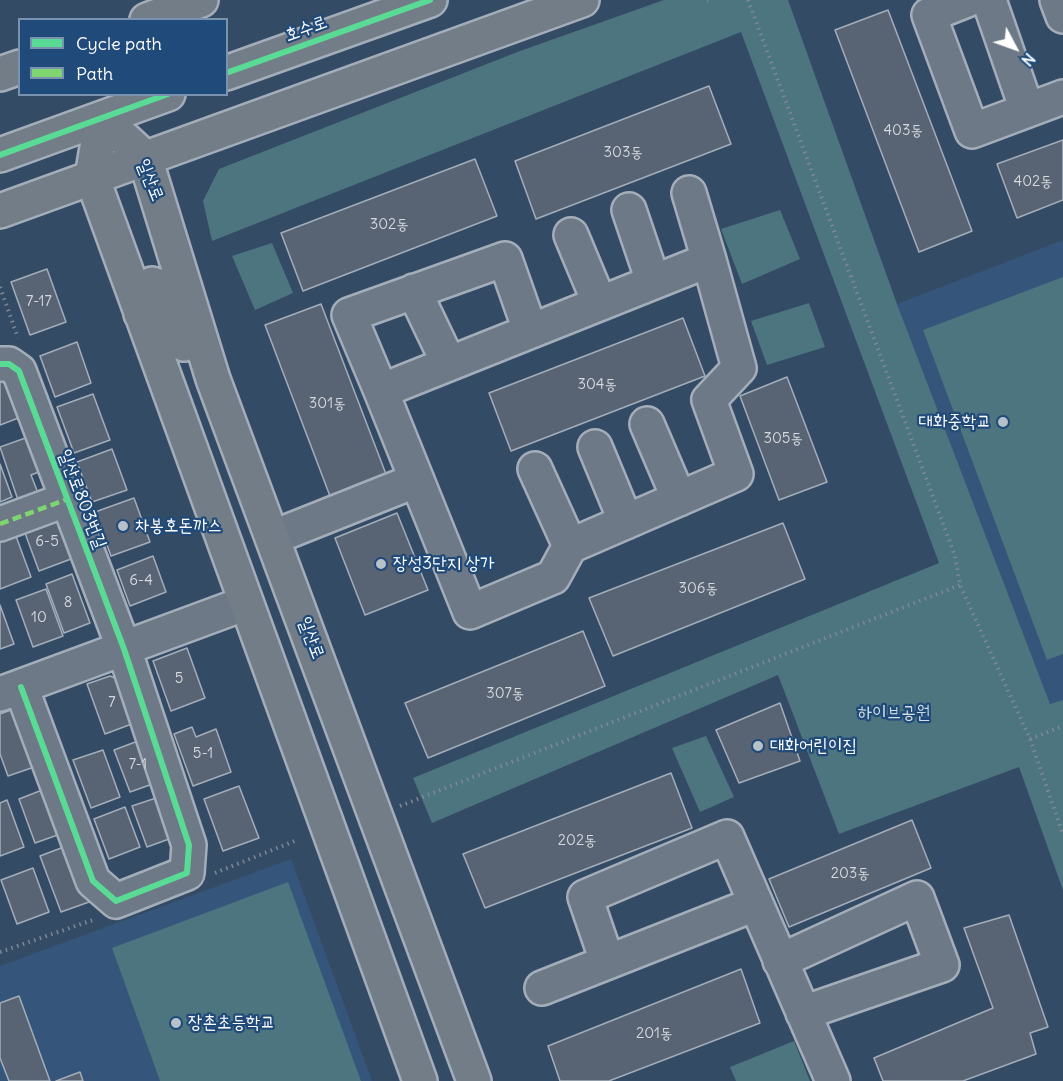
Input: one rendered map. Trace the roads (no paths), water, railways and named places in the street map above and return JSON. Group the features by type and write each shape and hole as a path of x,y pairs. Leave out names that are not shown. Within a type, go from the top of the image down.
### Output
{"main road":[{"path":"152,18 201,0"},
{"name":"호수로","path":"228,73 430,0"},
{"path":"0,211 582,0"},
{"path":"0,74 18,68"},
{"path":"0,155 162,96"},
{"path":"102,118 92,177 420,1081"},
{"name":"일산로","path":"102,118 145,158 208,360 474,1081"},
{"path":"141,314 146,288 152,284 158,286 180,342 208,360"}],"street":[{"path":"967,0 929,15 972,131 1063,97"},
{"path":"989,0 1027,110"},
{"path":"1057,0 1063,16"},
{"path":"531,330 505,259 349,315 470,612 553,576 570,546 736,474 709,400 739,368 689,192"},
{"path":"629,210 653,281"},
{"path":"571,235 599,302"},
{"path":"381,391 709,260"},
{"path":"414,291 448,363"},
{"name":"일산로803번길","path":"4,364 19,371 65,500 124,649 189,844 187,873 116,900 93,881 10,691"},
{"path":"647,424 679,499"},
{"path":"595,447 626,522"},
{"path":"535,469 570,546"},
{"path":"274,537 417,480"},
{"path":"0,524 65,500"},
{"path":"10,691 246,603"},
{"path":"607,961 585,897 727,837 833,1081"},
{"path":"780,961 917,898 942,964 803,1013"},
{"path":"542,988 755,904"}],"place":[{"name":"대화중학교","path":"1003,422"},
{"name":"차봉호돈까스","path":"123,526"},
{"name":"장성3단지 상가","path":"381,564"},
{"name":"대화어린이집","path":"758,746"},
{"name":"장촌초등학교","path":"176,1023"}],"park label":[{"name":"하이브공원","path":"894,713"}]}
